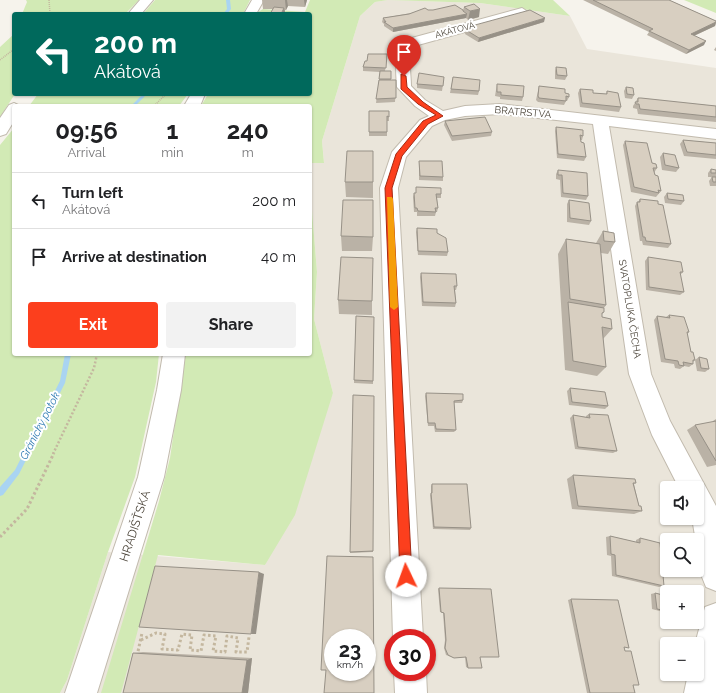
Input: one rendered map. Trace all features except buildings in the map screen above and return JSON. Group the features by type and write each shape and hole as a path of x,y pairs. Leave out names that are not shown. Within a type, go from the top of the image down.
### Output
{"street":[{"path":"136,12 147,0"},
{"path":"251,12 258,0"},
{"name":"AKÁTOVÁ","path":"440,116 420,103 404,87 404,52 406,46 413,42 522,12"},
{"name":"BRATRSTVA","path":"408,629 389,188 398,156 426,123 440,116 465,111 500,109 716,134"},
{"path":"0,131 12,112"},
{"name":"SVATOPLUKA ČECHA","path":"600,120 640,374 661,427 691,481"},
{"name":"HRADIŠŤSKÁ","path":"81,693 151,478 169,390 174,356"},
{"name":"SVATOPLUKA ČECHA","path":"704,513 716,577"},
{"path":"700,693 716,618"},
{"path":"410,681 411,693"}],"path":[{"path":"49,0 50,12"},
{"path":"0,60 12,51"},
{"path":"156,104 164,96"},
{"path":"0,537 27,509 94,368 97,356"},
{"path":"135,662 142,633"},
{"path":"141,640 156,633 165,634 162,649 178,650 182,634 192,635 190,650 201,651 204,635 216,636 213,651 225,652 227,636 238,638 236,652 247,652 249,636"}],"shaded area":[{"path":"388,0 480,3 570,16 587,49 716,68 716,693 60,693 67,680 108,552 265,565 333,393 314,319 317,272 312,211 312,163 324,162 322,141 360,16 375,2"}],"green space":[{"path":"26,0 139,0 127,12 23,12 27,2"},
{"path":"155,0 250,0 244,12 145,12"},
{"path":"310,0 388,0 375,2 360,16 322,141 324,163 312,163 312,104 202,104 207,96 312,96 312,12 305,12"},
{"path":"388,0 553,0 570,16 480,3"},
{"path":"684,0 716,0 716,13"},
{"path":"263,9 305,12 258,12"},
{"path":"12,36 12,96 14,96 0,117 0,47"},
{"path":"36,96 186,96 180,104 30,104"},
{"path":"12,130 12,356 159,356 156,382 135,477 108,552 67,680 60,693 0,693 0,145"},
{"path":"312,211 317,272 314,319 333,393 295,515 265,565 158,555 121,693 101,693 159,501 170,458 185,356 312,356"}],"waterway":[{"name":"Gránický potok","path":"227,12 229,9 228,0"},
{"name":"Gránický potok","path":"135,104 143,96"},
{"name":"Gránický potok","path":"0,492 17,472 63,381 68,356"}],"slow traffic":[{"path":"389,199 394,307"}],"route":[{"path":"404,76 404,87 420,103 440,116 426,123 398,156 389,188 406,576"}]}
